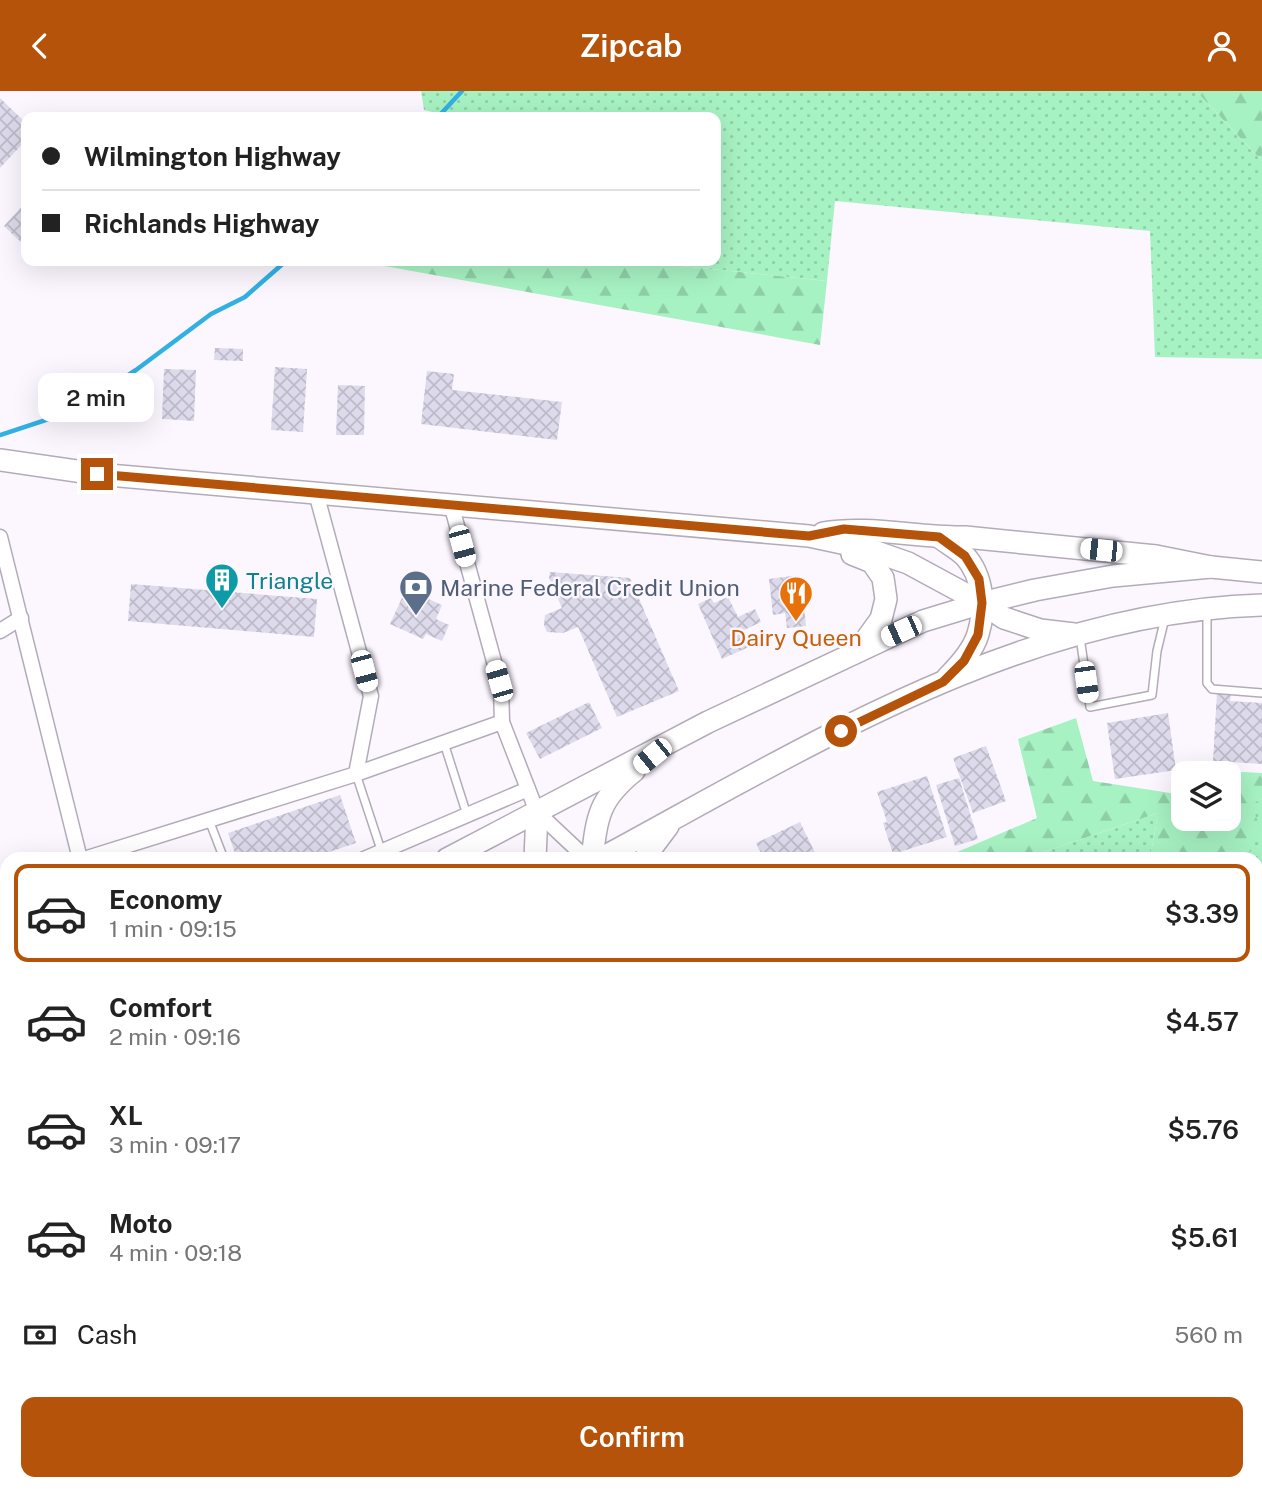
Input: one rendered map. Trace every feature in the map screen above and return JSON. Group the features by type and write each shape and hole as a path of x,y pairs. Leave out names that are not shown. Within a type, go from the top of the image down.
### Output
{"main road":[{"path":"0,460 97,474 809,536 865,548 908,563 1004,618 1040,630 1077,633"},
{"path":"809,536 844,529 965,537 1156,556 1211,567 1262,572"},
{"path":"809,536 872,562 883,578 886,599 881,619 859,649"},
{"path":"939,537 965,556 979,579 982,603 978,635 964,661 943,682"},
{"path":"460,852 671,741 859,649 923,621 1035,590 1113,576 1211,567"},
{"path":"613,852 793,755 943,682 1011,655 1077,633 1166,615 1262,605"},
{"path":"591,852 601,809 614,787 671,741"},
{"path":"535,852 537,812"},
{"path":"649,852 673,820"}],"street":[{"path":"316,493 371,696 356,774"},
{"path":"450,504 501,687 502,722 537,812 581,852"},
{"path":"0,537 80,852"},
{"path":"0,631 22,618"},
{"path":"105,852 356,774 502,722"},
{"path":"389,852 528,789"}],"lane":[{"path":"1207,609 1208,683 1212,689 1262,693"},
{"path":"1077,633 1090,707 1152,695 1157,651 1166,615"},
{"path":"443,743 467,815"},
{"path":"356,774 382,852"},
{"path":"209,820 220,852"}],"green space":[{"path":"421,91 1196,91 1262,161 1262,359 1155,357 1150,231 835,201 827,281 682,266 721,266 721,112 424,110"},
{"path":"1196,91 1262,91 1262,161"},
{"path":"385,266 682,266 827,281 820,345"},
{"path":"1076,718 1093,781 1171,793 1171,831 1241,831 1241,772 1262,773 1262,799 1252,804 1261,832 1249,852 1151,852 1158,813 1044,852 957,852 1037,818 1018,739"},
{"path":"1262,799 1262,852 1247,852 1252,803"},
{"path":"1158,813 1151,852 1044,852"}],"building":[{"path":"0,98 21,118 21,145 0,168"},
{"path":"21,207 21,242 4,226"},
{"path":"215,348 243,349 243,361 214,360"},
{"path":"275,367 307,369 303,432 271,430"},
{"path":"164,369 196,370 194,421 162,419"},
{"path":"427,371 454,374 452,390 562,402 557,440 421,424"},
{"path":"338,385 365,386 364,435 336,435"},
{"path":"550,572 630,578 679,691 617,717 578,627 563,633 547,632 544,625 545,615 562,608 549,578"},
{"path":"792,576 794,585 802,585 806,626 787,628 785,613 773,615 769,579"},
{"name":"Triangle","path":"131,584 317,599 314,637 128,621"},
{"path":"406,589 442,605 436,619 449,625 442,641 426,634 423,639 390,624"},
{"path":"728,597 738,617 755,609 761,622 744,630 751,646 722,659 698,604 711,598 714,603"},
{"path":"1217,693 1231,694 1230,701 1262,703 1262,764 1213,761"},
{"path":"589,702 602,728 540,759 526,733"},
{"path":"1168,713 1175,761 1171,761 1171,771 1115,779 1107,723"},
{"path":"986,746 1006,801 973,813 953,758"},
{"path":"927,776 947,837 892,852 883,823 887,822 877,792"},
{"path":"959,778 978,839 955,846 936,785"},
{"path":"340,795 356,843 329,852 235,852 228,833"},
{"path":"800,822 815,852 760,852 756,843"}],"waterway":[{"path":"443,112 462,91"},
{"path":"0,435 70,412 84,404 136,370 211,314 245,297 280,266"}],"place":[{"name":"Triangle","path":"222,610"},
{"name":"Marine Federal Credit Union","path":"416,617"},
{"name":"Dairy Queen","path":"796,623"}],"route":[{"path":"97,474 809,536 844,529 939,537 965,556 979,579 982,603 978,635 964,661 943,682 841,731"}]}
